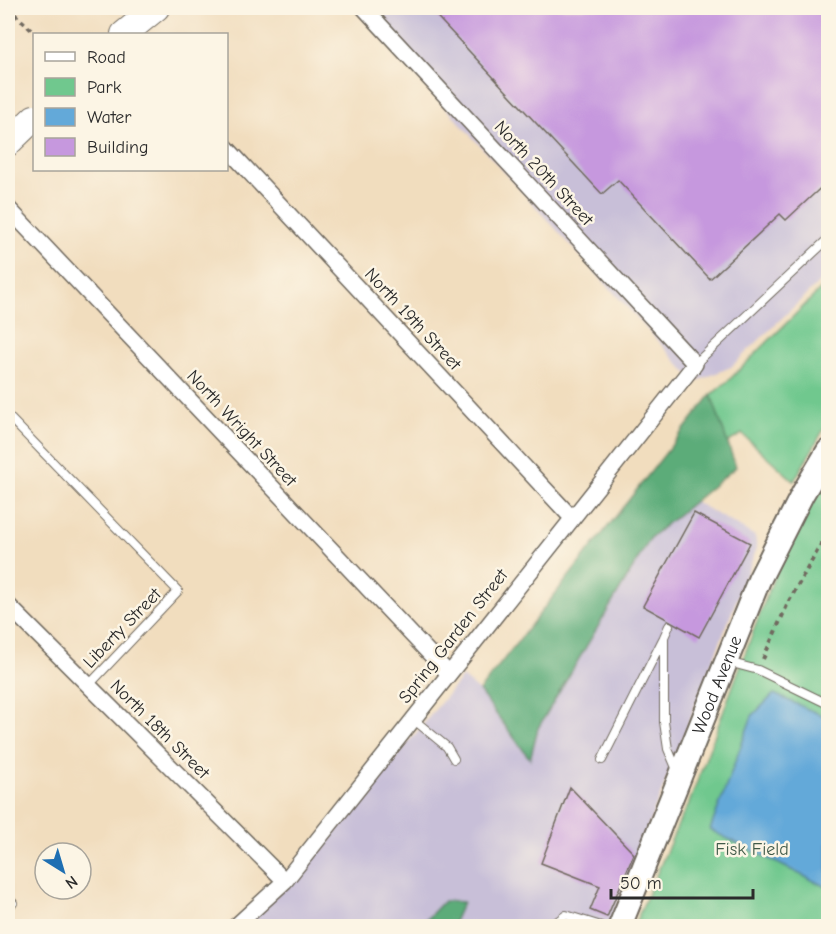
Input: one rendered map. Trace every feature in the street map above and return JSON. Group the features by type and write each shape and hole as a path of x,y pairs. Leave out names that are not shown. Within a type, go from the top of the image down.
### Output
{"main road":[{"path":"125,33 156,8"},
{"path":"8,143 33,119"},
{"name":"Wood Avenue","path":"620,927 759,580 778,540 828,451"}],"street":[{"name":"North 20th Street","path":"364,8 695,364"},
{"name":"North 19th Street","path":"228,149 572,518"},
{"name":"North Wright Street","path":"8,208 449,674"},
{"name":"Spring Garden Street","path":"236,927 285,881 695,364"},
{"name":"North 18th Street","path":"8,605 285,881"}],"lane":[{"path":"695,364 828,239"},
{"name":"Liberty Street","path":"8,416 178,591 88,686"},
{"path":"602,760 669,626"},
{"path":"664,637 664,722 668,750 680,777"},
{"path":"726,661 758,670 828,704"},
{"path":"413,719 447,747 454,759"},
{"path":"551,927 566,915 601,927"}],"path":[{"path":"8,8 35,33"},
{"path":"758,670 789,601 828,532"}],"shaded area":[{"path":"355,8 828,8 828,274 731,367 695,382"},
{"path":"694,501 755,536 757,548 609,926 240,926 299,875 462,677 479,691 531,758 537,728 651,537"}],"green space":[{"path":"828,282 828,422 794,481 742,434 727,443 711,395"},
{"path":"711,395 736,467 651,537 538,728 530,759 479,691"},
{"name":"Fisk Field","path":"828,475 828,926 634,926 688,806 789,542"},
{"path":"444,901 463,902 452,926 420,926"}],"water":[{"path":"774,694 828,718 828,888 710,830 752,716"}],"building":[{"path":"429,8 828,8 828,181 786,220 780,214 710,279 618,180 602,194"},
{"path":"694,513 750,543 699,637 643,606"},
{"path":"570,787 634,854 607,917 590,910 600,886 541,863"}]}
